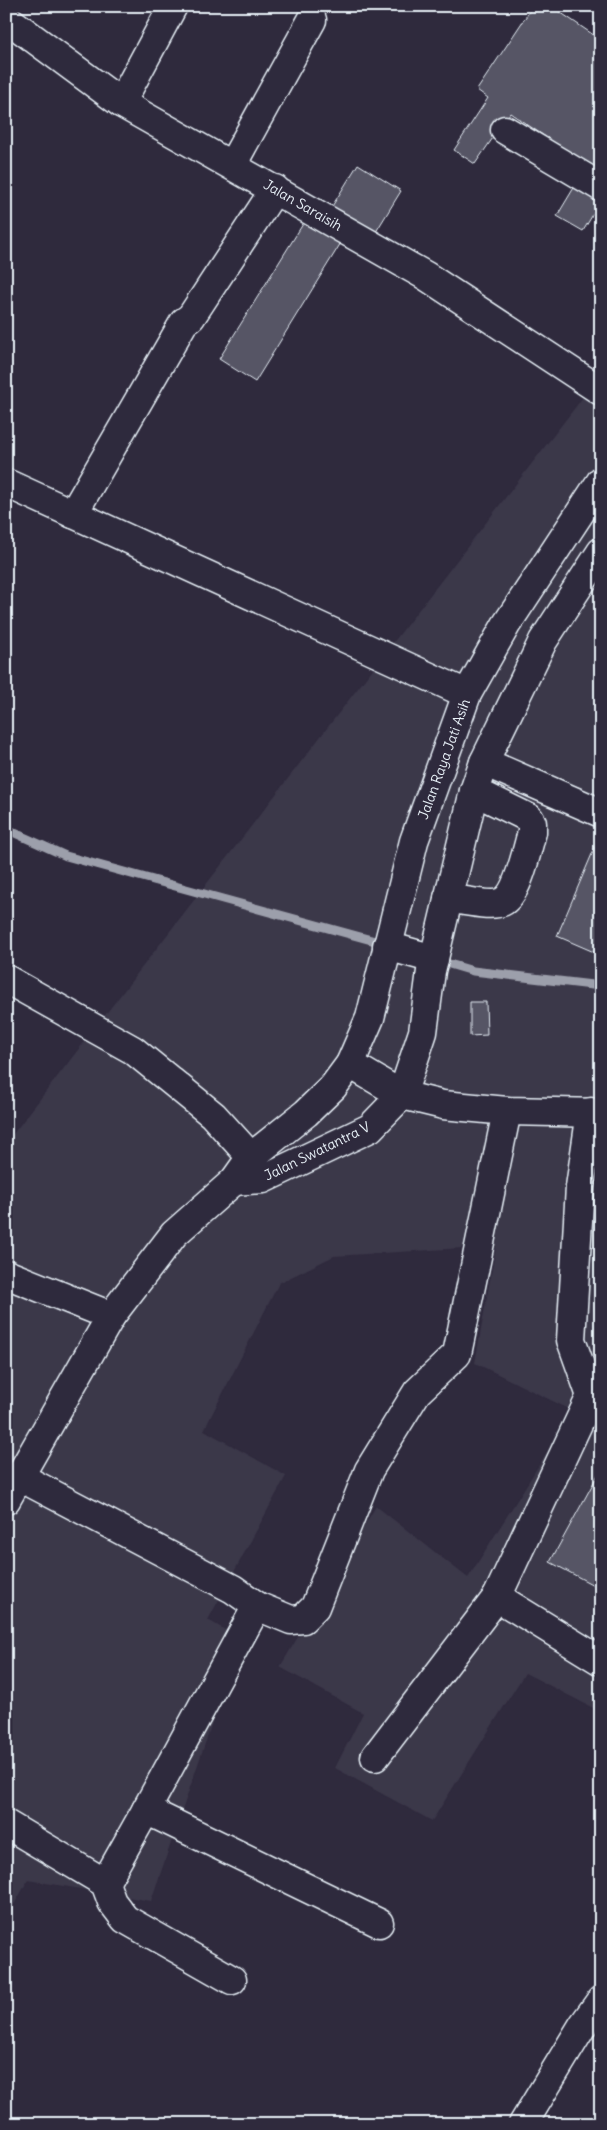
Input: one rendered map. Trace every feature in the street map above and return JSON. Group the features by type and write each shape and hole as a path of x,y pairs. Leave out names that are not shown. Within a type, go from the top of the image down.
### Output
{"street":[{"path":"121,103 173,6"},
{"name":"Jalan Saraisih","path":"6,18 121,103 426,276 601,391"},
{"path":"232,165 312,20"},
{"path":"505,130 601,187"},
{"path":"73,514 184,322 191,317 275,189"},
{"name":"Jalan Raya Jati Asih","path":"350,1064 370,1018 414,841 467,694 506,625 601,481"},
{"path":"6,483 467,694"},
{"path":"402,1095 423,1032 433,965 441,928 474,792 484,762 542,641 601,553"},
{"path":"484,762 601,813"},
{"path":"448,898 493,904 501,903 510,897 515,888 532,832 532,823 529,818 474,792"},
{"path":"386,953 433,965"},
{"path":"6,979 133,1050 213,1115 257,1168"},
{"path":"350,1064 402,1095 443,1105 507,1111 596,1112 580,1187 571,1340 591,1396 497,1597 375,1757"},
{"name":"Jalan Swatantra V","path":"257,1168 306,1113 333,1087 350,1064"},
{"name":"Jalan Swatantra V","path":"6,1500 112,1316 174,1234 234,1181 257,1168 370,1128 402,1095"},
{"path":"20,1477 233,1589 257,1606 291,1620 303,1618 315,1607 370,1470 417,1392 457,1354 507,1111"},
{"path":"6,1274 112,1316"},
{"path":"497,1597 601,1661"},
{"path":"105,1883 257,1606"},
{"path":"146,1810 379,1923"},
{"path":"6,1824 105,1883 112,1902 125,1919 143,1932 232,1980"},
{"path":"523,2124 583,2024 601,2000"}],"shaded area":[{"path":"601,374 601,1712 525,1673 432,1821 335,1768 363,1713 280,1667 376,1506 468,1578 573,1411 475,1363 496,1246 334,1256 279,1283 204,1430 286,1476 208,1620 241,1639 151,1901 28,1880 6,1919 6,1143"}],"building":[{"path":"533,6 551,6 601,40 601,174 510,113 475,164 454,150 488,98 477,90"},
{"path":"358,164 401,191 374,235 331,208"},
{"path":"578,181 601,194 601,201 583,231 557,216"},
{"path":"311,211 347,233 255,382 219,359"},
{"path":"598,840 601,841 601,955 557,936"},
{"path":"470,1002 486,1002 487,1035 470,1036"},
{"path":"601,1469 601,1589 550,1562"}],"waterway":[{"path":"6,829 66,856 386,944"},
{"path":"436,960 473,971 601,986"}]}
